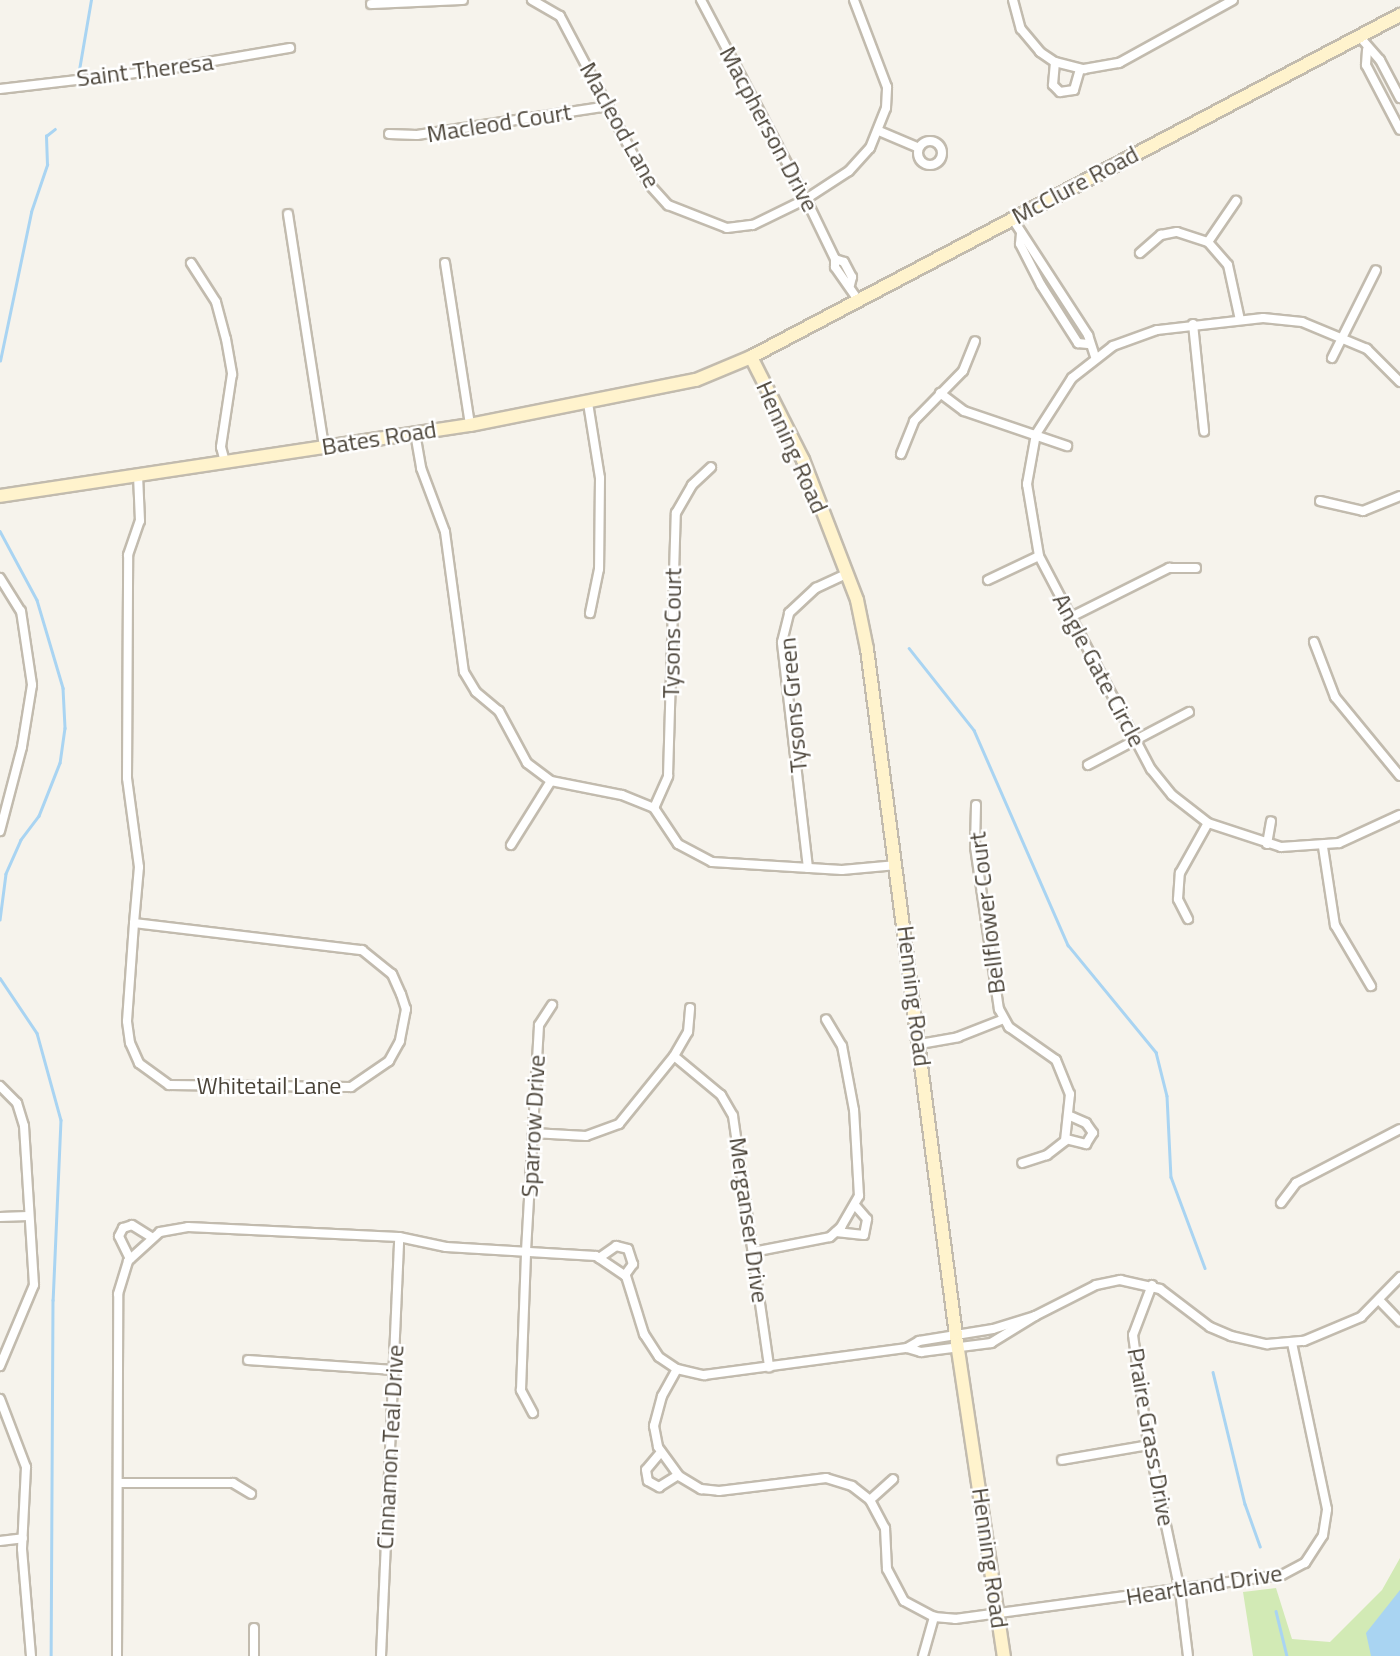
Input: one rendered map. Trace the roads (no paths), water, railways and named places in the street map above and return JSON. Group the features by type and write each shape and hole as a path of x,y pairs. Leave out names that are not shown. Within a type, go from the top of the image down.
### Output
{"street":[{"path":"371,4 463,0"},
{"name":"Macleod Lane","path":"532,0 559,16 648,183 668,205 691,217 727,228 753,225 806,199 849,171 879,131"},
{"name":"Macpherson Drive","path":"701,0 835,259 844,262 852,277 850,285 857,299"},
{"path":"854,0 885,75 887,98 879,131 919,148"},
{"path":"1013,0 1021,29 1055,62 1080,69 1119,63 1233,0"},
{"name":"McClure Road","path":"751,357 1400,15"},
{"path":"1359,36 1367,50 1380,60 1400,98"},
{"name":"Saint Theresa","path":"0,89 161,70 290,48"},
{"path":"1367,50 1366,65 1400,130"},
{"path":"1055,62 1053,85 1060,92 1074,90 1080,69"},
{"name":"Macleod Court","path":"389,134 417,135 609,106"},
{"path":"1208,242 1236,201"},
{"path":"288,214 324,446"},
{"path":"1012,218 1088,335 1088,344 1096,357"},
{"path":"1140,253 1161,235 1177,232 1208,242 1228,265 1240,320"},
{"path":"191,263 216,302 232,374 221,447 225,462"},
{"path":"445,263 470,425"},
{"path":"1332,358 1376,270"},
{"name":"Angle Gate Circle","path":"1400,382 1367,349 1343,336 1282,319 1193,324 1133,337 1096,357 1072,378 1036,435 1027,484 1039,555 1136,741 1172,795 1208,823 1266,844 1323,847 1356,838 1400,815"},
{"path":"1193,324 1204,431"},
{"path":"901,454 914,421 963,370 975,341"},
{"name":"Bates Road","path":"0,496 470,425 696,380 751,357"},
{"name":"Henning Road","path":"751,357 803,460 846,574 867,649 957,1342 1004,1656"},
{"path":"940,393 964,411 1067,446"},
{"path":"588,403 600,478 599,569 590,613"},
{"path":"415,433 421,468 444,532 464,673 476,692 499,711 527,763 551,781 622,795 654,808 678,844 712,863 868,870 897,864"},
{"name":"Tysons Court","path":"654,808 668,776 676,513 692,485 711,467"},
{"name":"Whitetail Lane","path":"134,923 362,950 392,974 401,994 406,1009 400,1041 388,1061 351,1087 169,1085 139,1063 130,1043 127,1021 134,923 139,867 127,778 128,555 141,512 138,475"},
{"path":"1320,501 1363,511 1400,496"},
{"path":"988,580 1039,555"},
{"path":"1072,617 1169,568 1196,568"},
{"name":"Tysons Green","path":"808,867 782,642 789,613 816,589 846,574"},
{"path":"0,578 21,611 32,685 23,747 0,831"},
{"path":"1314,642 1335,697 1400,776"},
{"path":"1088,765 1189,712"},
{"path":"511,845 551,781"},
{"name":"Bellflower Court","path":"976,805 979,883 995,991 1004,1019"},
{"path":"1266,844 1271,821"},
{"path":"1188,919 1178,899 1180,873 1208,823"},
{"path":"1323,847 1335,925 1371,986"},
{"name":"Sparrow Drive","path":"533,1413 521,1390 526,1251 539,1025 552,1005"},
{"path":"533,1133 586,1136 619,1124 674,1056 688,1032 690,1008"},
{"path":"826,1019 842,1046 854,1110 860,1176 855,1205 836,1232"},
{"path":"920,1044 958,1037 1004,1019 1056,1060 1070,1094 1066,1139 1047,1155 1022,1163"},
{"name":"Merganser Drive","path":"674,1056 721,1095 733,1116 769,1367"},
{"path":"0,1086 22,1114 32,1298 0,1366"},
{"path":"1066,1139 1086,1143 1093,1133 1086,1123 1070,1116"},
{"path":"1281,1203 1296,1183 1400,1129"},
{"path":"753,1252 807,1242 836,1232 864,1235 867,1219 855,1205"},
{"path":"0,1217 28,1216"},
{"path":"130,1259 119,1236 123,1228 132,1225 151,1237"},
{"path":"117,1656 118,1294 130,1259 151,1237 188,1227 399,1237 446,1247 599,1258 625,1275 649,1346 677,1369 704,1375 907,1348 919,1341 991,1343 1035,1316 1102,1283 1130,1280 1152,1285 1210,1327 1231,1336 1292,1343 1338,1330 1378,1300 1400,1277"},
{"name":"Cinnamon Teal Drive","path":"381,1656 399,1237"},
{"path":"599,1258 616,1246 628,1249 633,1264 625,1275"},
{"name":"Praire Grass Drive","path":"1152,1285 1133,1335 1149,1445 1180,1591 1188,1656"},
{"path":"1378,1300 1400,1322"},
{"path":"907,1348 920,1352 1035,1316"},
{"name":"Heartland Drive","path":"933,1617 955,1619 1180,1591 1293,1572 1315,1552 1323,1535 1327,1509 1292,1343"},
{"path":"248,1360 394,1370"},
{"path":"677,1369 662,1396 654,1426 661,1452 678,1475 701,1489 719,1491 826,1478 852,1486 870,1500 885,1528 887,1569 898,1592 914,1608 933,1617 923,1656"},
{"path":"0,1399 26,1467 23,1538 31,1656"},
{"path":"1062,1460 1149,1445"},
{"path":"661,1452 646,1470 648,1482 659,1487 678,1475"},
{"path":"870,1500 892,1479"},
{"path":"118,1483 233,1483 251,1494"},
{"path":"0,1541 23,1538"},
{"path":"254,1628 254,1656"}],"water":[{"path":"1400,1590 1400,1656 1371,1656 1366,1633"}],"waterway":[{"path":"79,70 91,0"},
{"path":"0,361 31,212 47,165 46,136 55,129"},
{"path":"0,531 37,600 63,688 65,728 60,763 39,816 21,840 6,874 0,920"},
{"path":"909,648 974,730 1068,945 1156,1052 1167,1096 1171,1177 1205,1268"},
{"path":"0,978 37,1033 61,1120 53,1300 51,1656"},
{"path":"1213,1372 1245,1504 1260,1546"},
{"path":"1276,1611 1287,1656"}]}
